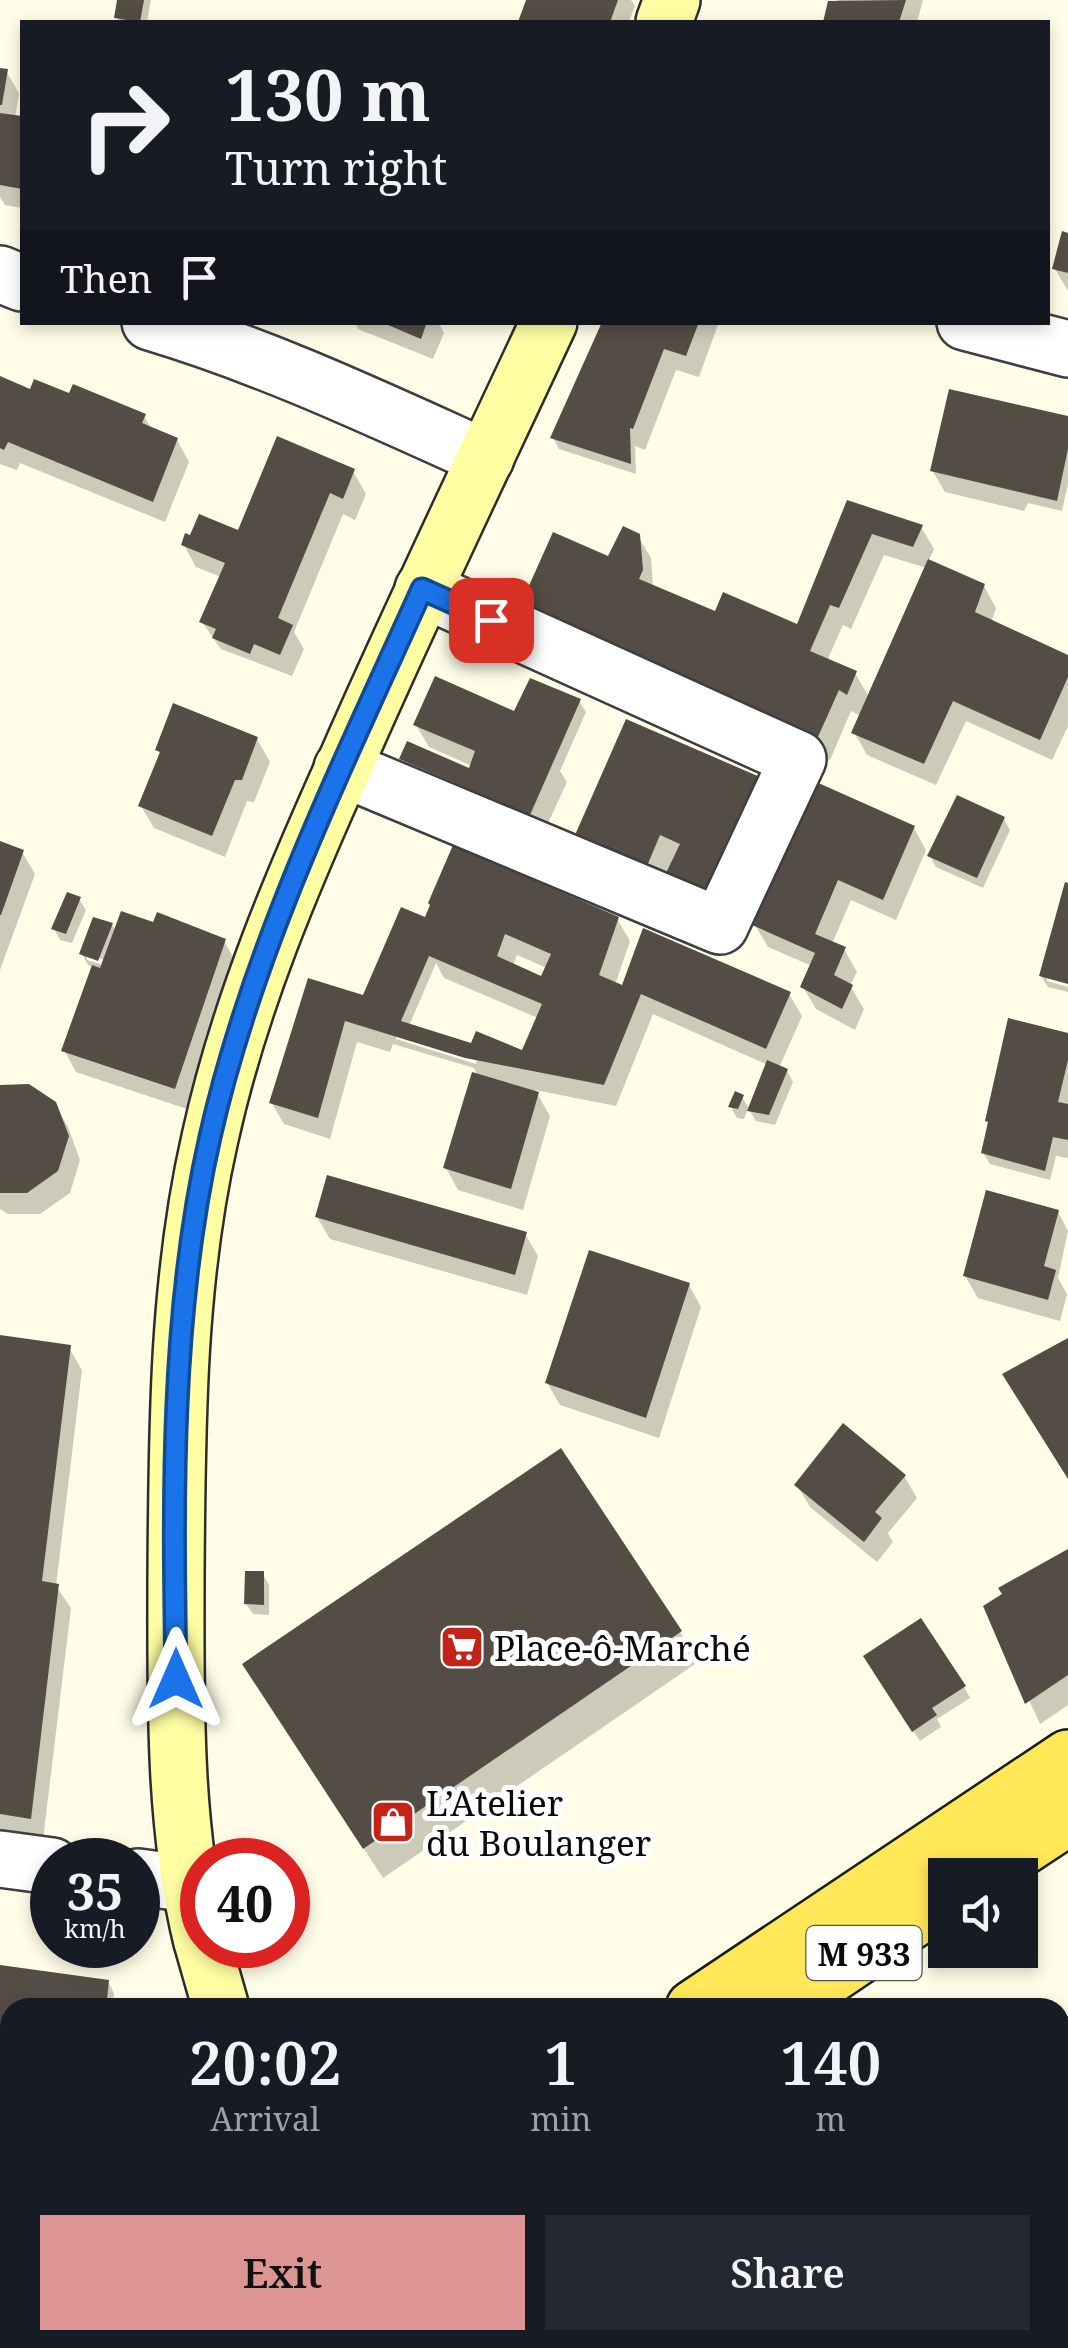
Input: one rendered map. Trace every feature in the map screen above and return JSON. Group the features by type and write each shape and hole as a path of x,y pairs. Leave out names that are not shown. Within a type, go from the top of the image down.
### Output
{"main road":[{"name":"M 933","path":"709,1998 1068,1758"},
{"path":"1006,1858 1068,1817"},
{"name":"M 933","path":"797,1998 928,1909"}],"street":[{"path":"160,325 292,371 486,458"},
{"path":"185,1838 176,1648 180,1360 188,1275 209,1139 241,1023 290,893 422,589 548,325"},
{"path":"976,325 1068,349"},
{"path":"342,768 720,926 798,759 422,589"},
{"path":"0,1859 30,1863"},
{"path":"210,1968 218,1998"}],"building":[{"path":"117,0 144,0 140,20 114,18"},
{"path":"526,0 618,0 611,20 519,20"},
{"path":"906,0 900,20 823,20 828,1"},
{"path":"0,68 8,69 2,105 0,105"},
{"path":"0,113 20,116 20,189 0,185"},
{"path":"1062,231 1068,233 1068,273 1052,269"},
{"path":"388,325 426,325 421,339"},
{"path":"601,325 698,325 686,356 664,349 633,429 630,428 631,464 550,438"},
{"path":"0,376 30,389 34,379 69,393 73,384 146,414 142,423 178,438 153,502 8,442 4,450 0,448"},
{"path":"949,389 1068,416 1068,449 1057,501 930,471"},
{"path":"277,436 355,469 343,499 330,493 278,618 293,625 280,655 254,644 250,654 212,638 216,629 199,622 225,563 181,545 199,514 238,530"},
{"path":"847,500 923,525 913,547 872,534 839,608 830,605 810,651 857,671 847,695 839,690 817,739 519,608 553,532 608,556 623,526 640,534 643,570 639,579 715,611 723,592 797,624"},
{"path":"928,559 985,584 975,612 1068,655 1068,677 1040,740 953,701 924,764 851,733"},
{"path":"435,676 514,711 530,678 581,699 530,815 399,759 407,741 469,768 475,751 413,725"},
{"path":"173,703 258,737 242,780 235,780 212,836 138,806 160,752 155,750"},
{"path":"626,719 767,780 717,895 666,873 680,844 660,835 647,866 575,835"},
{"path":"814,781 915,826 883,900 838,880 815,934 846,947 834,975 853,985 842,1009 800,987 815,953 752,925"},
{"path":"957,795 1005,817 977,878 927,856"},
{"path":"0,841 24,850 1,915 0,915"},
{"path":"453,845 619,917 599,975 622,985 643,928 791,992 766,1049 641,994 604,1085 465,1058 345,1021 318,1118 269,1103 308,978 363,995 401,907 425,917","holes":["505,934 551,954 541,976 497,956","429,956 542,1004 522,1050 476,1031 471,1043 401,1021"]},
{"path":"1065,882 1068,883 1068,984 1039,976"},
{"path":"67,892 81,897 66,934 51,929"},
{"path":"121,911 153,922 157,912 226,939 175,1089 61,1051 92,965 100,968"},
{"path":"93,917 113,923 98,961 79,954"},
{"path":"1008,1018 1068,1033 1068,1060 1058,1102 1068,1104 1068,1140 1053,1137 1045,1171 981,1153"},
{"path":"767,1060 788,1069 769,1115 747,1111"},
{"path":"472,1072 539,1092 511,1189 443,1168"},
{"path":"29,1084 56,1102 69,1136 58,1171 27,1193 0,1193 0,1085"},
{"path":"735,1091 744,1095 738,1109 728,1107"},
{"path":"327,1175 527,1232 515,1275 315,1217"},
{"path":"986,1190 1059,1210 1044,1266 1056,1270 1048,1300 963,1276"},
{"path":"589,1250 690,1283 646,1418 545,1383"},
{"path":"0,1335 71,1345 42,1581 59,1584 31,1819 0,1814"},
{"path":"1068,1338 1068,1479 1002,1374"},
{"path":"843,1423 906,1475 875,1512 882,1518 864,1542 794,1485"},
{"name":"Place-ô-Marché","path":"561,1448 682,1631 363,1849 242,1664"},
{"path":"1068,1549 1068,1675 1025,1704 983,1606 1002,1594 998,1588"},
{"path":"245,1571 264,1571 264,1605 244,1604"},
{"path":"921,1618 966,1686 932,1708 937,1715 912,1732 863,1656"},
{"path":"0,1965 109,1980 107,1998 0,1998"}],"place":[{"name":"Place-ô-Marché","path":"462,1647"},
{"name":"L’Atelier du Boulanger","path":"393,1822"}],"route":[{"path":"176,1679 181,1342 198,1202 224,1079 261,965 290,893 422,589 491,620"}]}
